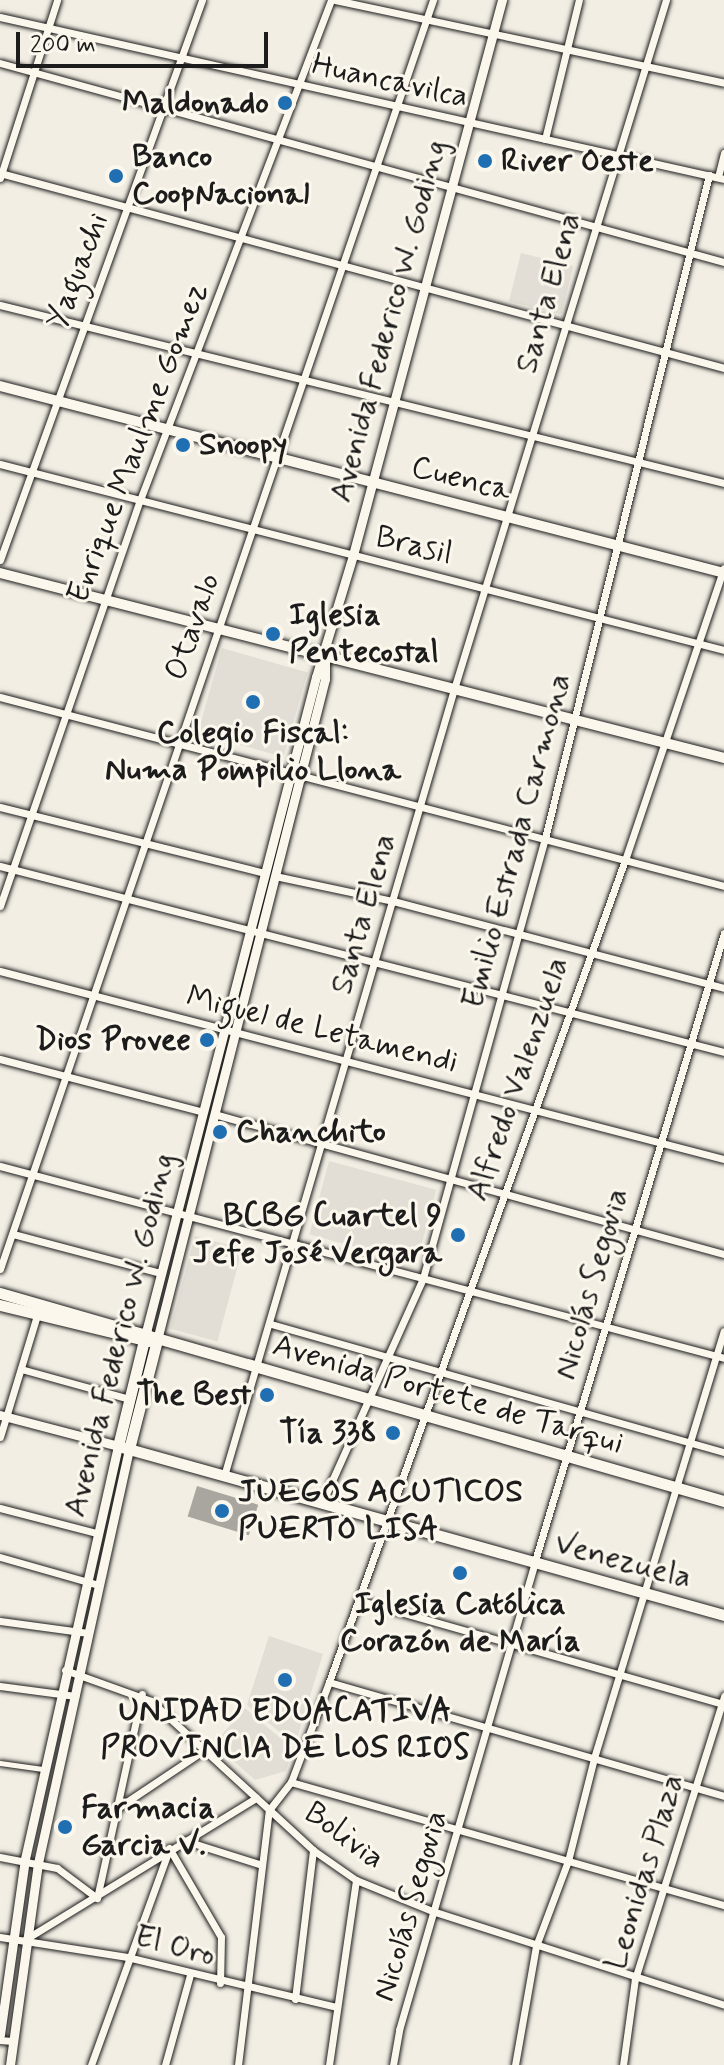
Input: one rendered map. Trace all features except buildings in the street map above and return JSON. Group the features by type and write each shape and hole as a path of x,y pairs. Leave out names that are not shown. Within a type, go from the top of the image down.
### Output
{"main road":[{"name":"Cuenca","path":"0,386 723,571"},
{"path":"0,573 724,758"},
{"name":"Avenida Portete de Tarqui","path":"0,1293 145,1337"},
{"name":"Avenida Portete de Tarqui","path":"0,1305 157,1340 724,1501"},
{"name":"Avenida Federico W. Goding","path":"124,1448 130,1399 145,1337"},
{"name":"Avenida Federico W. Goding","path":"124,1448 157,1340"},
{"name":"Venezuela","path":"124,1448 724,1615"}],"street":[{"path":"57,0 1,175 129,205 724,368"},
{"name":"Yaguachi","path":"0,560 81,328 129,205 202,0"},
{"path":"333,0 724,83"},
{"name":"Enrique Maulme Gomez","path":"0,906 140,500 333,0"},
{"name":"Otavalo","path":"0,1269 433,0"},
{"name":"Avenida Federico W. Goding","path":"157,1340 214,1114 251,929 270,874 325,656 502,0"},
{"path":"545,139 579,0"},
{"name":"Santa Elena","path":"224,1476 296,1242 454,689 593,225 666,0"},
{"name":"Huancavilca","path":"0,17 297,87 721,178"},
{"path":"0,63 724,262"},
{"path":"721,178 724,153"},
{"name":"Emilio Estrada Carmona","path":"322,1503 372,1401 423,1278 545,838 709,175"},
{"path":"0,305 81,328 532,434 724,483"},
{"name":"Brasil","path":"0,464 724,650"},
{"name":"Alfredo Valenzuela","path":"238,2065 259,1864 269,1810 291,1782 329,1682 587,953 625,860 723,571"},
{"path":"0,697 724,886"},
{"path":"0,807 393,901 724,988"},
{"path":"0,866 724,1052"},
{"name":"Avenida Federico W. Goding","path":"145,1337 203,1112 262,932 270,874"},
{"name":"Nicolás Segovia","path":"393,2065 534,1564 658,1142 724,933"},
{"name":"Miguel de Letamendi","path":"0,971 724,1159"},
{"path":"0,1059 203,1112"},
{"path":"214,1114 724,1254"},
{"path":"0,1166 296,1242 469,1291 606,1324 720,1357"},
{"path":"13,1234 161,1273"},
{"path":"0,1437 3,1416 37,1315"},
{"path":"271,1324 724,1452"},
{"path":"515,2065 536,1946 568,1861 594,1758 688,1443 720,1357 724,1331"},
{"path":"21,1369 130,1399"},
{"name":"Venezuela","path":"3,1416 124,1448"},
{"name":"Avenida Federico W. Goding","path":"0,2038 6,1938 85,1580 124,1448"},
{"name":"Avenida Federico W. Goding","path":"12,2041 38,1863 99,1585 124,1448"},
{"path":"0,1508 97,1533"},
{"path":"0,1557 99,1585"},
{"path":"358,1600 723,1701"},
{"path":"0,1621 88,1633"},
{"name":"Bolivia","path":"65,1670 142,1694 313,1850 356,1880 435,1912 635,1979 724,2005"},
{"path":"329,1682 724,1796"},
{"path":"0,1686 75,1696"},
{"path":"97,1898 113,1811 142,1694"},
{"name":"Leonidas Plaza","path":"623,2065 635,1979 723,1701"},
{"path":"113,1811 204,1750"},
{"path":"0,1763 43,1769"},
{"path":"291,1782 724,1905"},
{"path":"25,1940 97,1898 169,1848 256,1798"},
{"path":"183,1840 259,1864"},
{"path":"91,2065 127,1957 169,1848"},
{"path":"169,1848 221,1937 220,1983"},
{"path":"295,1999 313,1850"},
{"path":"0,1857 25,1859 57,1868 97,1898"},
{"path":"329,2065 356,1880"},
{"name":"El Oro","path":"6,1938 127,1957 220,1983 337,2007"},
{"path":"165,2065 190,1975"},
{"path":"0,2038 12,2041 10,2065"}],"shaded area":[{"path":"521,253 573,266 561,315 509,302"},
{"name":"Colegio Fiscal: Numa Pompilio Llona","path":"222,648 308,673 283,757 198,733"},
{"path":"329,1161 436,1190 417,1263 309,1234"},
{"path":"195,1236 242,1249 217,1341 170,1329"},
{"name":"JUEGOS ACUTICOS PUERTO LISA","path":"197,1486 258,1505 249,1535 188,1517"},
{"name":"UNIDAD EDUACATIVA PROVINCIA DE LOS RIOS","path":"269,1636 323,1654 295,1745 247,1705"},
{"path":"245,1708 293,1749 286,1771 255,1780 214,1744"}],"place":[{"name":"Maldonado","path":"285,103"},
{"name":"River Oeste","path":"485,161"},
{"name":"Banco CoopNacional","path":"116,176"},
{"name":"Snoopy","path":"183,445"},
{"name":"Iglesia Pentecostal","path":"273,634"},
{"name":"Colegio Fiscal: Numa Pompilio Llona","path":"253,702"},
{"name":"Dios Provee","path":"207,1040"},
{"name":"Chanchito","path":"220,1132"},
{"name":"BCBG Cuartel 9 Jefe José Vergara","path":"458,1235"},
{"name":"The Best","path":"267,1395"},
{"name":"Tía 338","path":"393,1433"},
{"name":"JUEGOS ACUTICOS PUERTO LISA","path":"222,1511"},
{"name":"Iglesia Católica Corazón de María","path":"460,1573"},
{"name":"UNIDAD EDUACATIVA PROVINCIA DE LOS RIOS","path":"285,1680"},
{"name":"Farmacia Garcia V.","path":"65,1827"}]}
